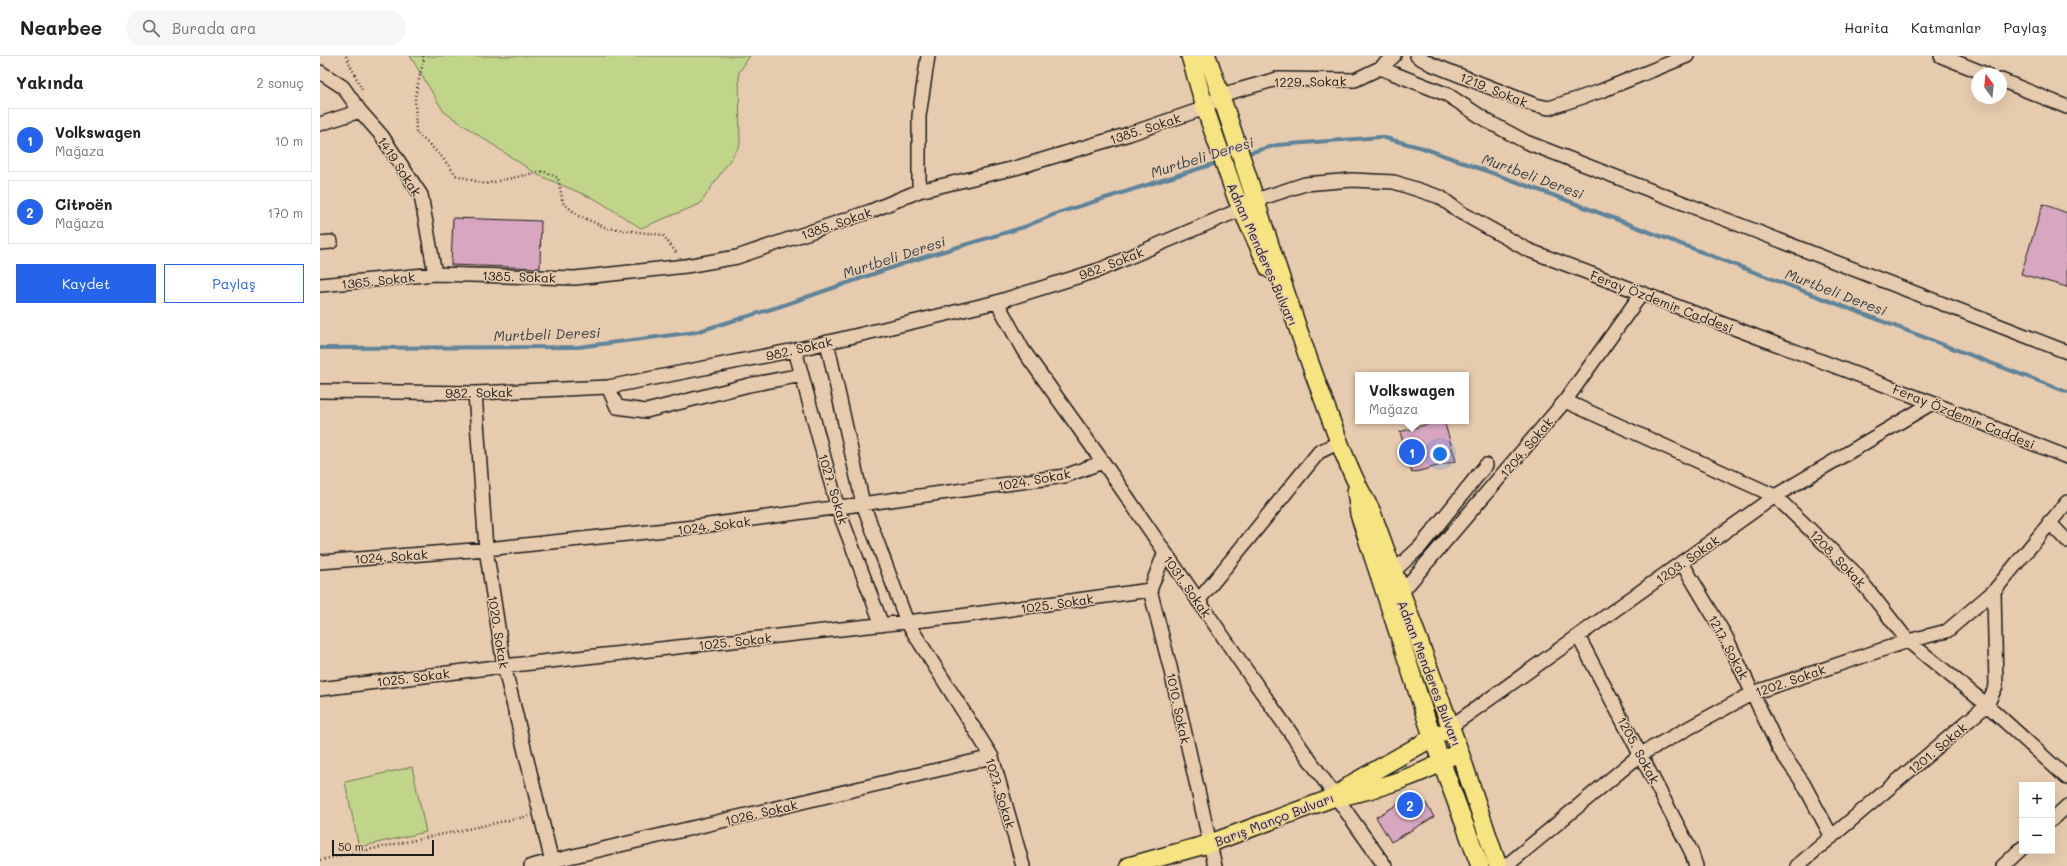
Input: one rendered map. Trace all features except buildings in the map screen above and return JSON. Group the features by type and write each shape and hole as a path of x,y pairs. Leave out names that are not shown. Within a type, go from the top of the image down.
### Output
{"main road":[{"name":"Adnan Menderes Bulvarı","path":"1190,56 1206,111 1239,203 1300,337"},
{"name":"Adnan Menderes Bulvarı","path":"1207,56 1224,101 1300,337 1355,482 1371,510 1400,594 1459,750 1498,866"},
{"name":"Adnan Menderes Bulvarı","path":"1355,482 1359,514 1433,739 1480,866"},
{"name":"Barış Manço Bulvarı","path":"1129,866 1208,844 1335,797 1353,783 1433,739 1450,727"},
{"path":"1335,797 1359,793 1442,763 1459,750"}],"street":[{"path":"919,192 919,116 928,56"},
{"name":"1229. Sokak","path":"1224,101 1277,79 1355,80 1380,68 1394,56"},
{"name":"1219. Sokak","path":"1417,56 1431,64 1535,106 1549,108 1601,91 1687,56"},
{"path":"1941,56 1971,68"},
{"path":"1380,68 1448,95 1489,122 1533,145 2067,352"},
{"name":"1419 Sokak","path":"320,72 343,87 360,111 382,136 421,195 435,274"},
{"path":"2007,82 2067,107"},
{"name":"1385. Sokak","path":"435,274 575,278 686,266 737,256 871,211 919,192 1031,164 1206,111 1224,101"},
{"path":"320,124 360,111"},
{"name":"Feray Özdemir Caddesi","path":"1254,194 1305,184 1352,180 1394,182 1440,197 1460,212 1528,250 1932,403 2067,457"},
{"name":"982. Sokak","path":"320,390 475,393 608,387 795,350 997,302 1099,270 1239,203 1254,194"},
{"name":"1365. Sokak","path":"320,285 435,274"},
{"name":"1204. Sokak","path":"1400,594 1565,400 1642,293"},
{"name":"1031. Sokak","path":"997,302 1023,350 1104,462 1198,601 1385,866"},
{"name":"1027. Sokak","path":"827,342 863,504 907,622 992,757 1023,866"},
{"name":"1027. Sokak","path":"795,350 838,509 882,625"},
{"path":"608,387 617,407 646,411 749,385 802,376"},
{"name":"1020. Sokak","path":"475,393 486,549 504,666 552,864"},
{"name":"1208. Sokak","path":"1565,400 1775,496 1853,571 1908,641 1987,705 2067,778"},
{"name":"1203. Sokak","path":"1450,727 1775,496 1932,403"},
{"path":"1198,601 1319,452 1340,442"},
{"name":"1024. Sokak","path":"320,562 486,549 694,528 1065,476 1104,462"},
{"path":"1393,572 1420,546 1486,465"},
{"name":"1202. Sokak","path":"1506,866 1641,754 1753,693 1908,641 1947,631 1994,591 2048,522 2067,502"},
{"path":"2048,522 2067,541"},
{"path":"1150,590 1165,552"},
{"name":"1217. Sokak","path":"1682,563 1726,637 1779,749 1803,783 1832,837"},
{"name":"1025. Sokak","path":"320,689 504,666 960,616 1150,590"},
{"name":"1010. Sokak","path":"1150,590 1170,667 1208,844 1215,866"},
{"name":"1201. Sokak","path":"1797,866 1987,705 1996,686 1994,591"},
{"name":"1205. Sokak","path":"1578,636 1691,851 1696,866"},
{"name":"1026. Sokak","path":"531,866 552,864 992,757"},
{"path":"2054,818 2067,806"},
{"path":"2003,866 2019,851"}],"path":[{"path":"423,56 424,58 415,97 416,132 441,156 456,175 485,184 542,171 558,178 563,203 579,216 608,228 663,235 686,266"},
{"path":"320,860 540,814"}],"green space":[{"path":"410,56 750,56 739,72 740,145 700,204 641,228 597,200 538,175 444,112"},
{"path":"412,767 426,832 359,847 345,782"}],"waterway":[{"name":"Murtbeli Deresi","path":"1245,154 1277,145 1381,137 1423,148 1558,197 2067,392"},
{"name":"Murtbeli Deresi","path":"320,348 578,347 696,332 778,307 908,262 1024,227 1058,213 1220,162"}],"place":[{"name":"Volkswagen","path":"1412,452"},
{"name":"Citroën","path":"1410,805"}]}
